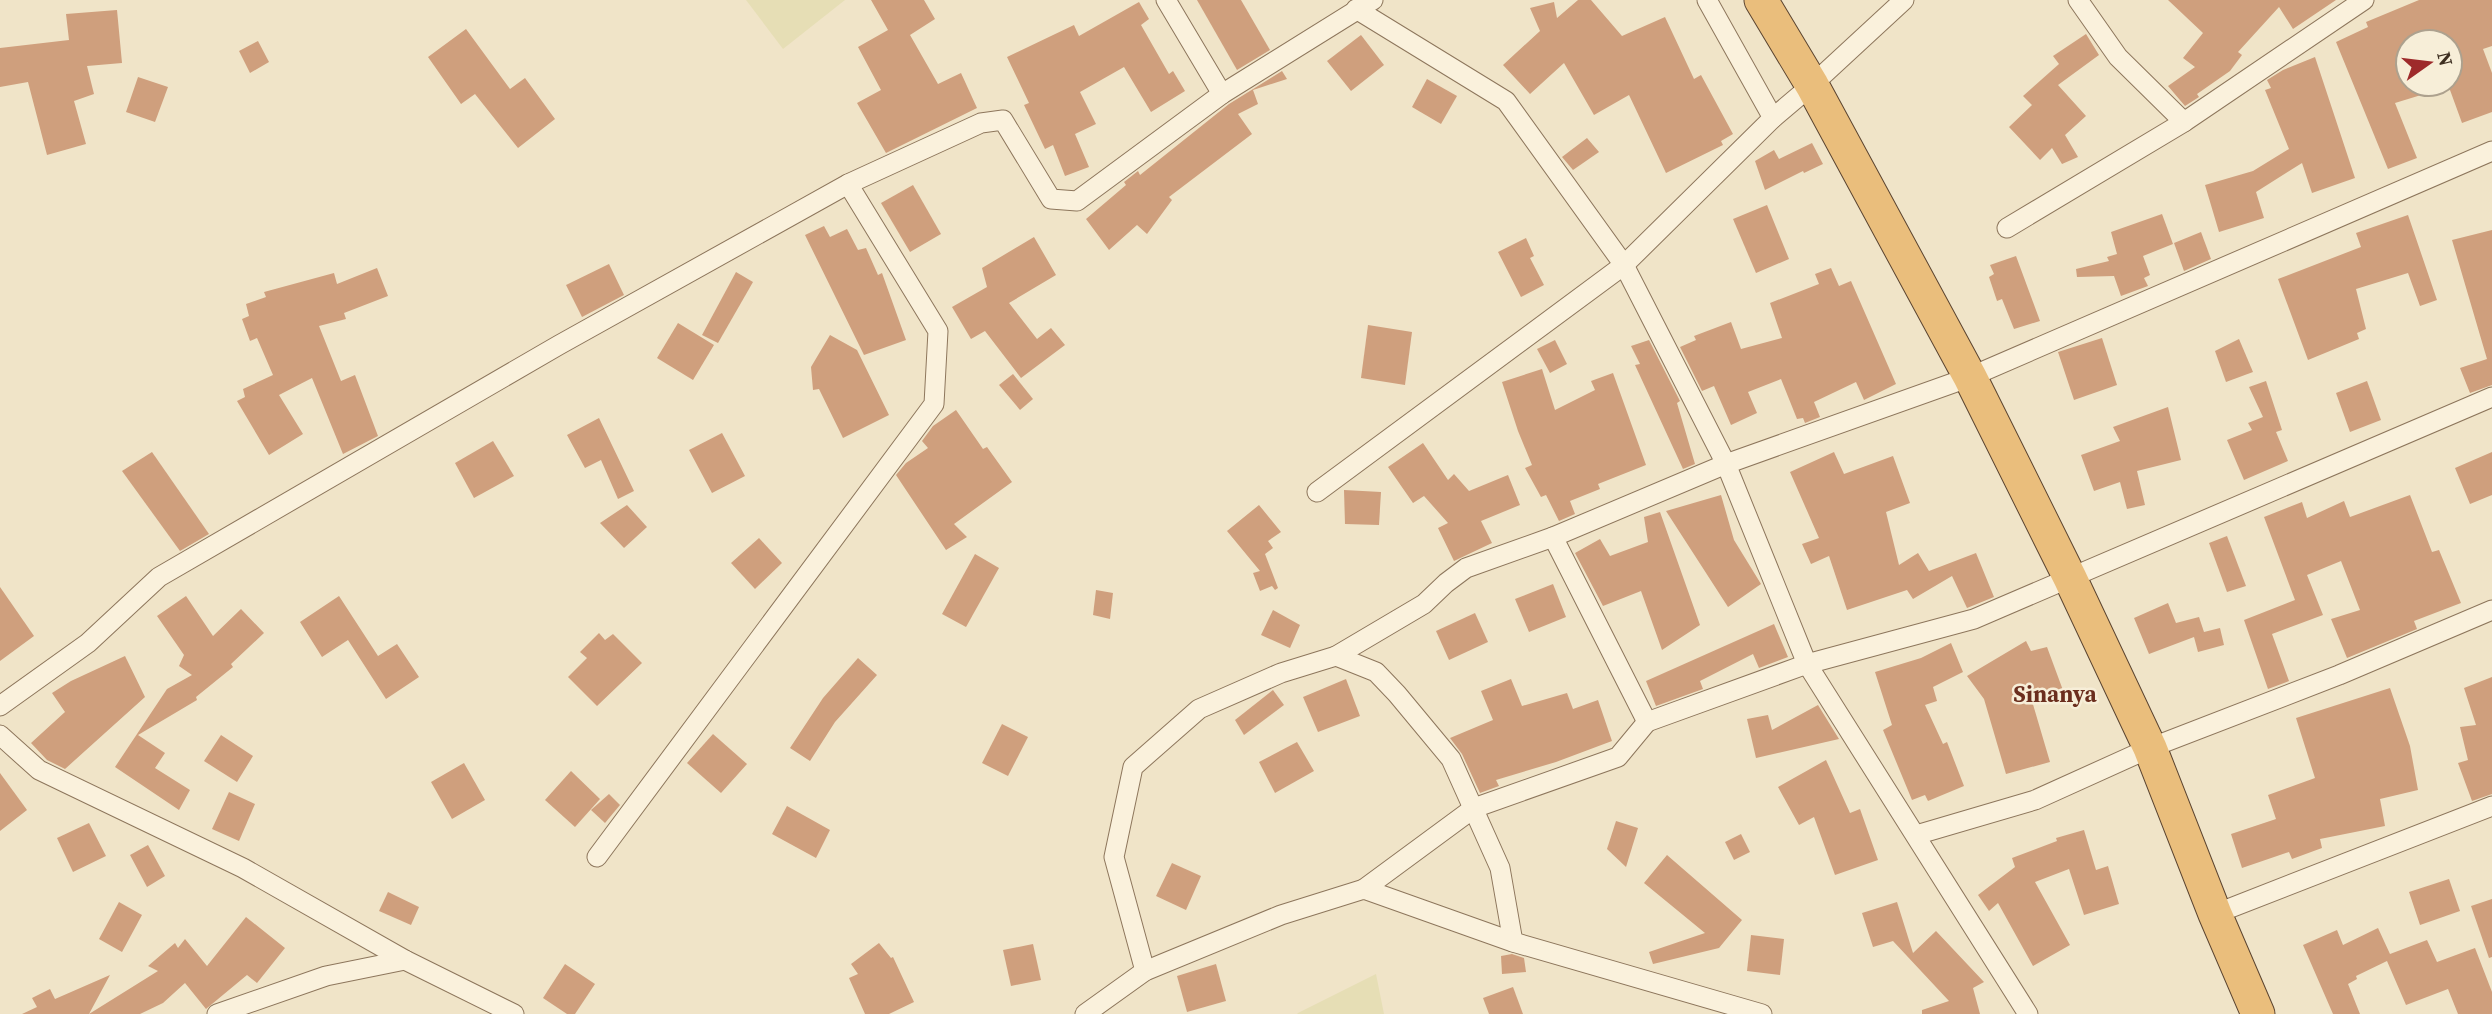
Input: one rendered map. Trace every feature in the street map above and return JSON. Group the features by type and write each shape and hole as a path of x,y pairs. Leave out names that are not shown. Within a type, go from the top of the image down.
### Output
{"highway":[{"path":"1761,0 1812,85 1969,377 2070,578 2150,748 2215,914 2258,1014"}],"street":[{"path":"1166,0 1222,94"},
{"path":"1707,0 1773,118"},
{"path":"1317,492 1624,265 1773,118 1904,0"},
{"path":"2078,0 2118,57 2184,122"},
{"path":"2007,228 2184,122 2341,5 2364,0"},
{"path":"0,706 88,643 159,577 559,345 848,184 981,123 1003,120 1051,199 1077,201 1222,94 1364,5 1506,101 1624,265 1726,464 1807,664 2028,1014"},
{"path":"1145,971 1114,857 1133,767 1199,709 1281,673 1336,656 1424,604 1466,568 1553,537 1726,464 1969,377 2492,151"},
{"path":"597,857 934,404 938,331 848,184"},
{"path":"1085,1014 1145,971 1281,915 1364,890 1474,808 1618,757 1647,722 1807,664 1974,619 2492,397"},
{"path":"1553,537 1647,722"},
{"path":"1916,835 2035,800 2150,748 2339,675 2492,610"},
{"path":"1336,656 1376,672 1451,759 1500,868 1513,942"},
{"path":"0,735 39,770 243,868 405,960 514,1014"},
{"path":"2215,914 2492,806"},
{"path":"1364,890 1513,942 1762,1014"},
{"path":"218,1014 326,976 405,960"}],"shaded area":[{"path":"746,0 845,0 783,49"},
{"path":"1376,974 1384,1014 1297,1014 1298,1013"}],"building":[{"path":"871,0 924,0 935,19 910,35 938,84 961,73 977,108 886,153 857,103 881,90 858,47 888,30"},
{"path":"1197,0 1241,0 1270,50 1237,70"},
{"path":"1578,0 1591,0 1622,36 1665,17 1694,79 1701,75 1733,134 1721,141 1723,145 1666,173 1629,95 1594,115 1564,63 1530,94 1503,65 1540,31 1530,8 1554,2 1557,18"},
{"path":"2168,0 2336,0 2293,29 2279,7 2238,52 2242,55 2230,71 2197,94 2199,97 2185,106 2168,86 2195,67 2183,58 2203,33"},
{"path":"2419,0 2492,0 2492,46 2483,49 2492,73 2492,112 2462,123 2453,98 2464,98 2464,28 2394,28 2394,98 2411,98 2395,103 2417,158 2388,169 2336,42 2368,27 2366,22"},
{"path":"1139,2 1149,19 1141,25 1169,74 1173,71 1185,91 1151,112 1124,67 1080,92 1096,124 1075,134 1089,167 1065,176 1053,145 1045,149 1024,105 1029,103 1007,57 1074,25 1079,36"},
{"path":"117,10 122,63 87,66 94,94 74,101 86,144 47,155 28,82 0,87 0,48 69,40 66,14"},
{"path":"466,29 510,89 525,78 555,119 518,148 475,94 461,104 428,57"},
{"path":"2086,34 2099,55 2058,85 2086,116 2065,135 2078,157 2062,164 2052,148 2040,160 2009,127 2032,105 2023,96 2059,64 2053,56"},
{"path":"1361,35 1384,65 1351,91 1327,61"},
{"path":"258,41 269,62 250,73 239,51"},
{"path":"2315,57 2355,178 2312,193 2302,163 2256,192 2264,218 2219,232 2205,185 2253,171 2289,149 2265,90 2271,88 2267,80 2283,70"},
{"path":"1282,71 1287,79 1253,90 1258,104 1238,114 1252,134 1169,197 1172,200 1147,234 1137,225 1109,250 1086,219 1126,185 1124,182 1138,171 1140,175 1229,104"},
{"path":"138,77 168,87 155,122 126,112"},
{"path":"1427,79 1457,96 1441,124 1412,107"},
{"path":"1587,138 1599,152 1573,170 1562,157"},
{"path":"1812,143 1823,164 1765,190 1755,161 1774,150 1779,159"},
{"path":"913,185 941,234 910,252 881,203"},
{"path":"1767,205 1789,259 1756,273 1733,219"},
{"path":"2162,214 2173,244 2143,256 2150,275 2144,278 2148,286 2121,296 2114,276 2077,277 2076,269 2109,261 2107,257 2117,254 2111,232"},
{"path":"2408,215 2437,300 2420,306 2408,273 2356,289 2366,329 2357,333 2359,339 2308,360 2278,279 2361,247 2356,233"},
{"path":"824,226 830,237 847,229 858,250 866,248 878,275 882,273 906,340 864,355 805,235"},
{"path":"2492,230 2492,385 2470,393 2460,368 2487,359 2452,240"},
{"path":"2201,232 2211,259 2184,271 2174,243"},
{"path":"1034,237 1056,275 1009,303 1037,339 1051,328 1065,345 1021,378 985,331 971,339 952,307 987,287 982,268"},
{"path":"1526,238 1534,256 1530,258 1544,285 1521,297 1498,252"},
{"path":"2016,256 2040,321 2014,329 2002,299 1997,301 1989,277 1994,274 1990,265"},
{"path":"609,264 624,295 582,317 566,285"},
{"path":"377,268 388,296 344,313 346,319 319,326 341,381 355,375 378,436 343,454 312,378 279,395 303,434 269,455 237,401 245,397 243,389 273,375 257,338 250,341 242,319 249,316 246,304 266,297 264,292 334,273 337,284"},
{"path":"1831,268 1839,286 1851,281 1896,384 1864,400 1856,382 1814,402 1820,417 1805,423 1803,418 1797,419 1781,379 1748,392 1757,413 1731,425 1714,386 1702,391 1680,347 1696,340 1694,336 1731,322 1741,349 1782,338 1770,303 1819,284 1815,274"},
{"path":"736,272 753,282 718,343 702,335"},
{"path":"678,323 714,345 693,380 657,358"},
{"path":"1368,325 1412,332 1405,385 1361,378"},
{"path":"830,335 857,350 889,415 843,438 819,389 813,390 811,367"},
{"path":"2102,338 2117,385 2074,400 2058,352"},
{"path":"2239,339 2253,372 2226,382 2215,351"},
{"path":"1555,340 1567,364 1550,373 1537,349"},
{"path":"1649,340 1680,401 1677,403 1695,464 1683,469 1635,365 1640,364 1631,346"},
{"path":"1542,369 1555,410 1595,390 1591,381 1613,373 1646,465 1598,484 1600,489 1570,501 1575,514 1559,521 1546,495 1541,497 1525,468 1532,465 1502,382"},
{"path":"1013,374 1033,399 1020,410 999,385"},
{"path":"2266,381 2282,430 2276,432 2288,461 2244,480 2227,440 2252,430 2248,423 2263,417 2249,387"},
{"path":"2367,381 2381,420 2350,432 2336,393"},
{"path":"2168,407 2181,460 2137,471 2145,505 2127,509 2120,482 2094,491 2081,455 2120,441 2113,427"},
{"path":"956,410 983,449 987,447 1012,482 954,524 967,537 946,550 896,475 906,463 928,448 922,441 933,426"},
{"path":"599,418 634,491 618,499 601,460 585,468 567,435"},
{"path":"722,433 745,476 712,493 689,450"},
{"path":"493,441 514,476 474,498 455,463"},
{"path":"1423,443 1448,480 1454,474 1469,491 1508,475 1520,505 1481,521 1492,543 1454,561 1438,528 1448,523 1424,496 1413,503 1388,467"},
{"path":"152,452 209,534 180,551 122,471"},
{"path":"1834,452 1844,474 1893,456 1910,503 1886,512 1899,565 1918,553 1929,571 1976,553 1994,597 1967,608 1952,576 1913,599 1907,590 1847,610 1829,556 1811,564 1802,544 1819,538 1790,472"},
{"path":"2492,452 2492,495 2470,504 2455,468"},
{"path":"1344,490 1381,492 1379,525 1345,524"},
{"path":"1721,495 1734,540 1761,584 1728,607 1666,511"},
{"path":"2410,495 2432,552 2439,550 2461,603 2414,621 2417,629 2347,658 2331,619 2360,610 2341,561 2307,575 2323,615 2272,634 2289,681 2268,689 2244,620 2295,600 2264,517 2302,502 2307,518 2344,501 2350,517"},
{"path":"627,505 647,527 624,548 600,523"},
{"path":"1259,505 1281,532 1268,541 1273,548 1265,554 1278,588 1275,590 1272,586 1260,591 1253,573 1260,571 1227,531"},
{"path":"1660,512 1700,625 1662,650 1641,591 1603,606 1575,553 1600,539 1610,556 1648,542 1644,517"},
{"path":"2227,536 2246,586 2227,592 2209,543"},
{"path":"759,538 782,563 755,589 731,563"},
{"path":"975,554 999,568 966,627 942,614"},
{"path":"1553,584 1566,617 1529,632 1515,599"},
{"path":"0,587 34,636 0,661"},
{"path":"1096,590 1113,593 1110,619 1093,615"},
{"path":"186,596 213,636 241,609 264,633 231,664 233,667 196,697 197,700 138,735 165,753 155,768 190,790 179,810 115,767 167,689 192,675 179,666 184,655 157,616"},
{"path":"339,596 378,656 397,644 419,677 386,699 348,640 322,657 300,622"},
{"path":"2168,603 2176,623 2199,617 2204,632 2220,628 2224,645 2198,652 2194,637 2149,654 2134,618"},
{"path":"1273,610 1300,625 1290,648 1261,635"},
{"path":"1475,613 1488,642 1449,660 1436,631"},
{"path":"1774,624 1788,657 1759,668 1753,654 1700,681 1703,689 1656,706 1646,681"},
{"path":"599,633 605,640 613,634 642,663 597,706 568,677 587,658 580,652"},
{"path":"2026,641 2031,651 2047,647 2064,693 2032,701 2050,762 2006,774 1984,699 1967,676"},
{"path":"1951,643 1963,672 1933,687 1937,701 1925,705 1943,744 1947,742 1964,786 1928,801 1925,795 1912,800 1883,730 1892,725 1875,672 1921,658"},
{"path":"125,656 145,697 65,769 47,760 31,743 65,712 52,693 71,681"},
{"path":"858,658 877,675 835,722 810,761 790,748 823,698"},
{"path":"2492,677 2492,794 2472,801 2458,763 2468,760 2460,727 2476,725 2464,688"},
{"path":"1346,679 1360,716 1318,732 1303,697"},
{"path":"1511,679 1522,706 1567,693 1573,709 1598,700 1612,741 1496,780 1499,786 1480,793 1462,754 1450,738 1493,720 1481,691"},
{"path":"2390,688 2410,746 2418,790 2380,799 2385,826 2320,839 2322,848 2292,859 2289,852 2242,868 2231,834 2276,819 2268,795 2315,778 2296,718"},
{"path":"1273,690 1284,705 1244,735 1235,720"},
{"path":"1818,705 1839,739 1756,758 1747,719 1768,715 1772,730"},
{"path":"1002,724 1028,737 1008,776 982,763"},
{"path":"713,734 747,764 721,793 687,763"},
{"path":"221,735 253,756 237,782 204,761"},
{"path":"1297,742 1314,771 1275,793 1259,762"},
{"path":"1826,760 1850,813 1860,809 1878,860 1835,875 1814,817 1799,825 1778,787"},
{"path":"464,763 485,800 452,819 431,782"},
{"path":"571,771 600,799 575,827 545,800"},
{"path":"0,773 27,810 0,831"},
{"path":"229,792 255,804 239,841 212,829"},
{"path":"609,794 620,805 605,823 591,810"},
{"path":"787,806 830,830 816,858 772,834"},
{"path":"1616,821 1638,828 1626,867 1607,849"},
{"path":"89,823 106,856 73,872 57,838"},
{"path":"2084,830 2096,870 2108,866 2119,904 2084,915 2069,869 2035,882 2070,945 2033,966 1998,903 1989,911 1978,895 2015,867 2012,858 2057,841 2056,838"},
{"path":"1741,834 1750,852 1734,860 1725,842"},
{"path":"148,845 165,876 147,887 130,855"},
{"path":"1667,855 1742,920 1719,948 1653,964 1649,952 1705,933 1644,883"},
{"path":"1172,863 1201,876 1186,910 1156,896"},
{"path":"2449,879 2460,911 2420,925 2409,892"},
{"path":"388,892 419,907 411,925 379,911"},
{"path":"2492,899 2492,957 2489,958 2471,906"},
{"path":"119,902 142,915 122,952 99,939"},
{"path":"1897,902 1913,953 1936,931 1984,982 1973,988 1980,1014 1922,1014 1922,1010 1949,1001 1893,941 1873,947 1862,913"},
{"path":"246,917 285,948 257,983 247,975 206,1009 185,983 163,1003 140,1014 89,1014 158,971 148,966 175,943 178,948 185,939 207,966"},
{"path":"2378,928 2390,954 2427,940 2437,962 2475,948 2492,992 2492,1014 2458,1014 2448,989 2406,1005 2387,961 2356,976 2357,979 2348,984 2360,1014 2333,1014 2303,945 2337,930 2343,945"},
{"path":"1751,935 1784,939 1780,975 1747,971"},
{"path":"879,943 891,958 893,957 914,1002 889,1014 865,1014 849,978 858,974 851,964"},
{"path":"1033,944 1041,980 1011,986 1003,950"},
{"path":"1512,954 1524,958 1526,972 1502,974 1501,956"},
{"path":"565,964 595,984 575,1014 567,1014 543,998"},
{"path":"1216,964 1226,1001 1187,1012 1177,976"},
{"path":"110,975 89,1014 22,1014 37,1007 32,998 50,989 55,999"},
{"path":"1513,987 1523,1014 1489,1014 1483,998"}],"district":[{"name":"Sinanya","path":"2055,694"}]}
